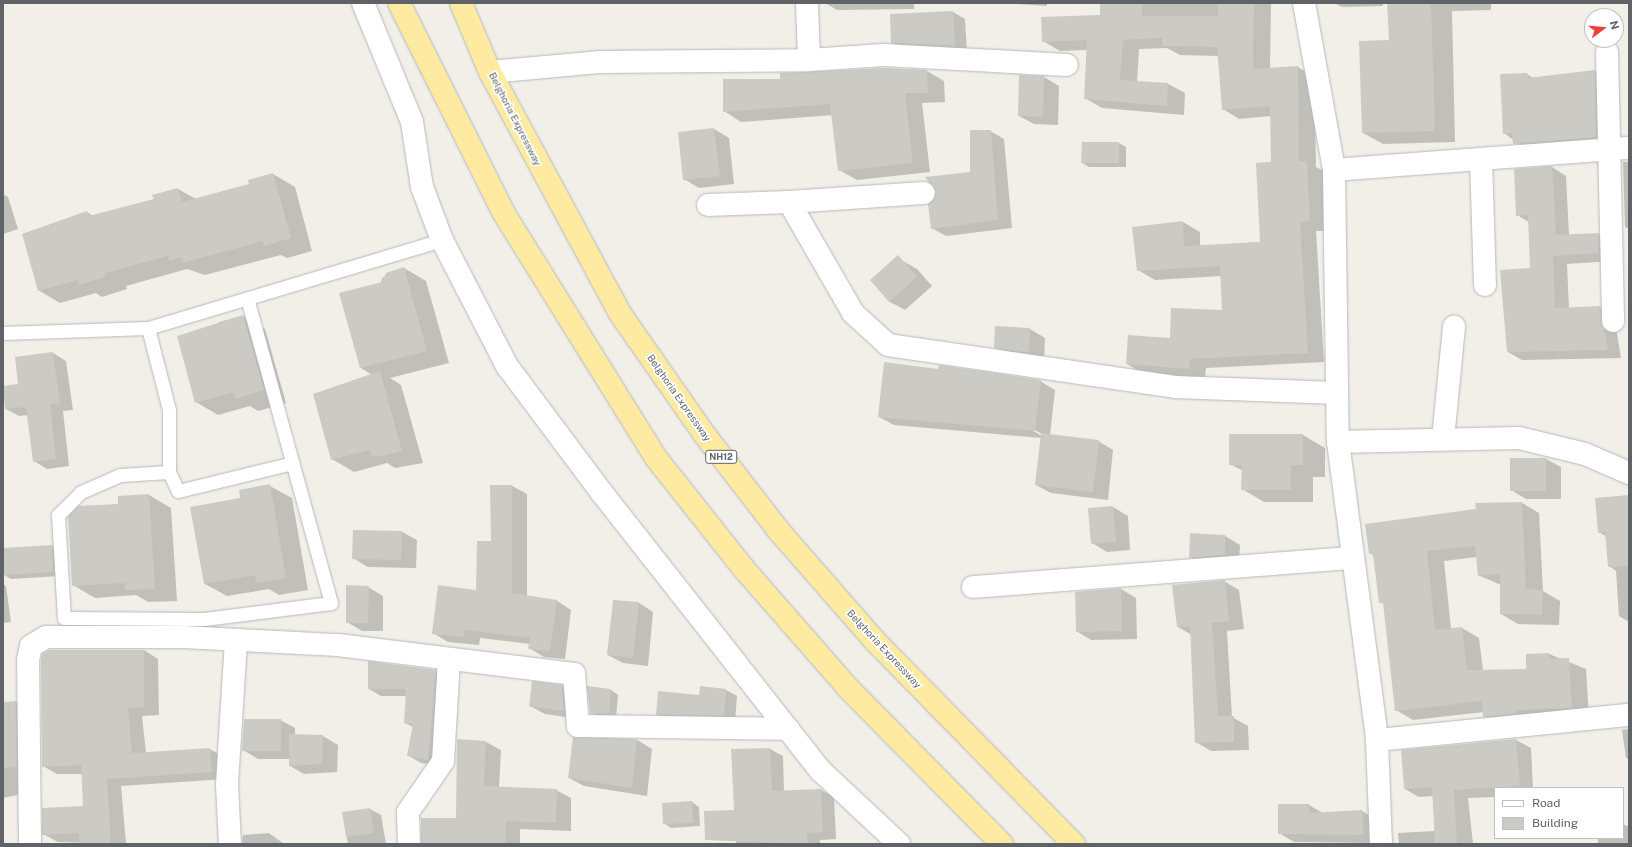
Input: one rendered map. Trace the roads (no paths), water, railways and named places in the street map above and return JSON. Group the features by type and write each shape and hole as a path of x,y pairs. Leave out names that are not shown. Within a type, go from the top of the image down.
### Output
{"highway":[{"path":"399,3 503,212 656,458 744,569 848,688 1002,844"},
{"name":"Belghoria Expressway","path":"461,3 490,72 619,312 704,434 779,531 874,640 1074,844"}],"street":[{"path":"363,3 412,122 422,187 442,240 507,366 602,493 821,771 899,844"},
{"path":"807,3 809,60"},
{"path":"1304,3 1334,170 1338,442 1377,740 1381,844"},
{"path":"1607,52 1620,148 1613,321"},
{"path":"490,72 599,62 809,60 931,55 957,61 1067,64"},
{"path":"1334,170 1620,148"},
{"path":"1481,158 1485,285"},
{"path":"708,205 789,202 924,193"},
{"path":"789,202 853,314 888,345 1175,387 1337,393"},
{"path":"1443,439 1454,327"},
{"path":"1338,442 1519,438 1585,454 1629,473"},
{"path":"973,587 1352,558"},
{"path":"30,844 28,660 31,646 38,639 236,640 338,645 574,674 578,726 788,728"},
{"path":"230,844 227,784 236,640"},
{"path":"409,844 408,812 443,761 449,659"},
{"path":"1377,740 1629,715"}],"lane":[{"path":"3,333 148,328 442,240"},
{"path":"169,472 120,475 81,492 58,515 64,618 204,619 331,603 248,298"},
{"path":"148,328 169,410 169,472 178,491 293,463"}]}
